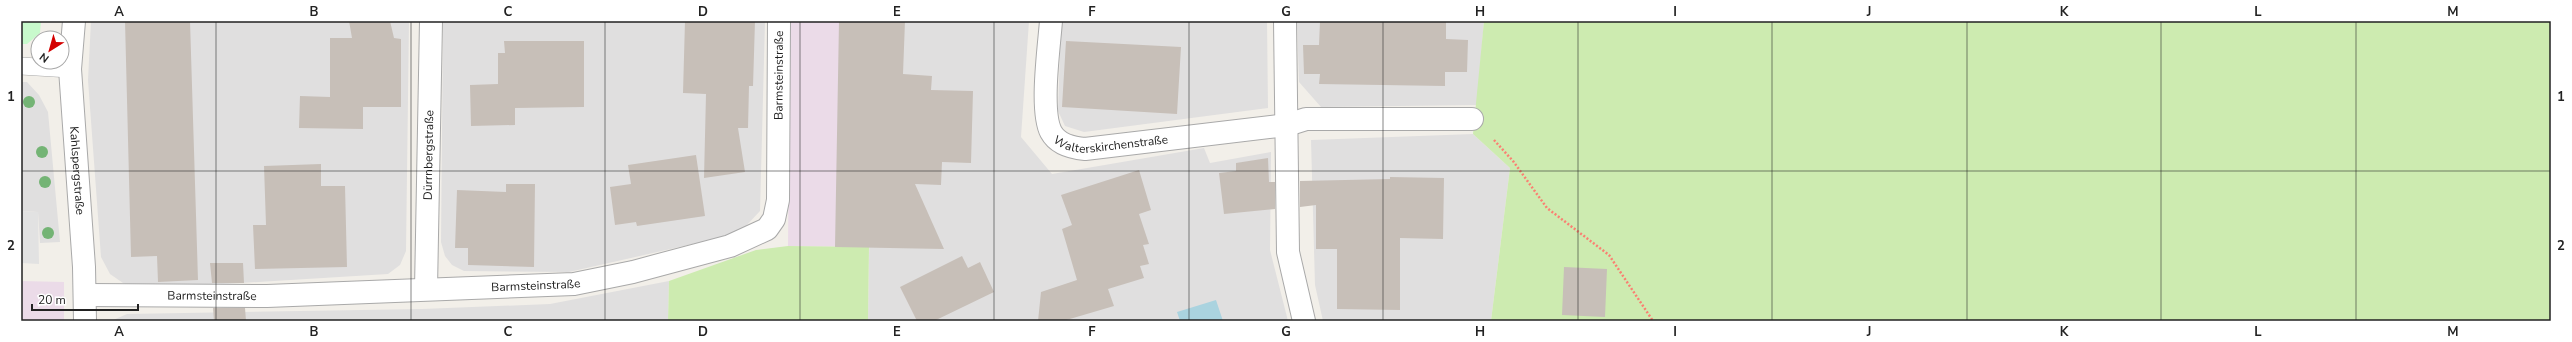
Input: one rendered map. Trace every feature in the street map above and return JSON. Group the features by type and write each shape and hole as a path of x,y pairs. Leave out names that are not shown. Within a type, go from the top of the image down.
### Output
{"street":[{"name":"Kahlspergstraße","path":"74,21 70,69 86,295 85,321"},
{"name":"Dürrnbergstraße","path":"426,289 431,21"},
{"name":"Barmsteinstraße","path":"86,295 267,296 574,284 633,272 730,246 767,229 774,219 778,200 779,21"},
{"name":"Walterskirchenstraße","path":"1051,21 1045,113 1051,133 1068,147 1086,149 1287,125 1306,119 1472,119"},
{"path":"1285,21 1288,252 1304,321"}],"path":[{"path":"1472,119 1513,161 1548,208 1609,255 1653,321"}],"shaded area":[{"path":"91,21 409,21 406,251 400,265 388,274 142,289 123,283 110,274 101,257 88,80"},
{"path":"443,21 765,21 760,211 746,226 728,236 569,272 464,271 452,265 445,256 441,242"},
{"path":"790,21 873,21 869,247 788,246"},
{"path":"873,21 1029,21 1021,137 1052,174 1204,148 1210,163 1271,152 1270,250 1288,321 868,321"},
{"path":"1061,21 1267,21 1268,108 1084,132 1065,126 1058,111"},
{"path":"1297,21 1484,21 1477,105 1321,107 1299,82"},
{"path":"21,82 27,82 39,95 48,112 60,242 40,243 38,212 21,211"},
{"path":"1473,134 1510,168 1491,321 1323,321 1315,285 1311,140"},
{"path":"21,211 38,212 39,264 21,263"},
{"path":"21,281 64,282 64,321 21,321"},
{"path":"669,281 668,321 111,321 127,314 422,309 550,304"}],"green space":[{"path":"21,21 41,21 40,30 30,30 30,41 27,44 21,44"},
{"path":"1484,21 2551,21 2551,321 1491,321 1510,168 1473,134"},
{"path":"788,246 869,247 868,321 668,321 669,281 756,250"}],"water":[{"path":"1216,300 1223,321 1180,321 1177,312"}],"building":[{"path":"125,21 190,21 198,280 158,282 157,256 131,257"},
{"path":"349,21 390,21 394,38 401,39 401,107 363,107 363,129 299,128 300,96 330,97 330,38 352,38"},
{"path":"685,21 755,21 753,86 749,86 748,128 738,128 745,172 704,178 706,94 683,93"},
{"path":"839,21 905,21 903,74 932,76 931,90 973,91 971,163 942,162 941,185 915,184 944,249 835,247"},
{"path":"1320,21 1446,21 1446,39 1468,40 1467,72 1445,72 1445,86 1319,84 1320,74 1304,74 1303,45 1319,45"},
{"path":"504,41 584,41 584,107 515,108 515,125 471,126 470,85 498,84 498,53 505,53"},
{"path":"1066,41 1181,47 1177,114 1062,107"},
{"path":"696,155 705,216 637,226 636,222 615,225 610,187 631,184 628,165"},
{"path":"1268,158 1269,182 1275,182 1275,209 1224,214 1219,173 1236,171 1236,163"},
{"path":"321,164 321,186 345,186 347,267 255,269 253,225 266,225 264,166"},
{"path":"1139,170 1151,210 1139,214 1149,244 1143,245 1149,264 1140,266 1144,278 1108,289 1114,306 1063,321 1038,321 1041,292 1077,280 1062,229 1072,225 1061,195"},
{"path":"1390,177 1444,178 1443,239 1400,238 1400,310 1337,309 1337,249 1316,249 1316,205 1300,207 1300,181 1390,179"},
{"path":"506,184 535,184 534,267 468,265 468,248 455,248 457,190 506,192"},
{"path":"962,256 968,268 980,262 994,292 934,321 917,321 900,287"},
{"path":"210,263 243,263 244,283 212,283"},
{"path":"1564,267 1607,269 1605,317 1562,315"},
{"path":"213,308 245,308 246,321 214,321"}]}
